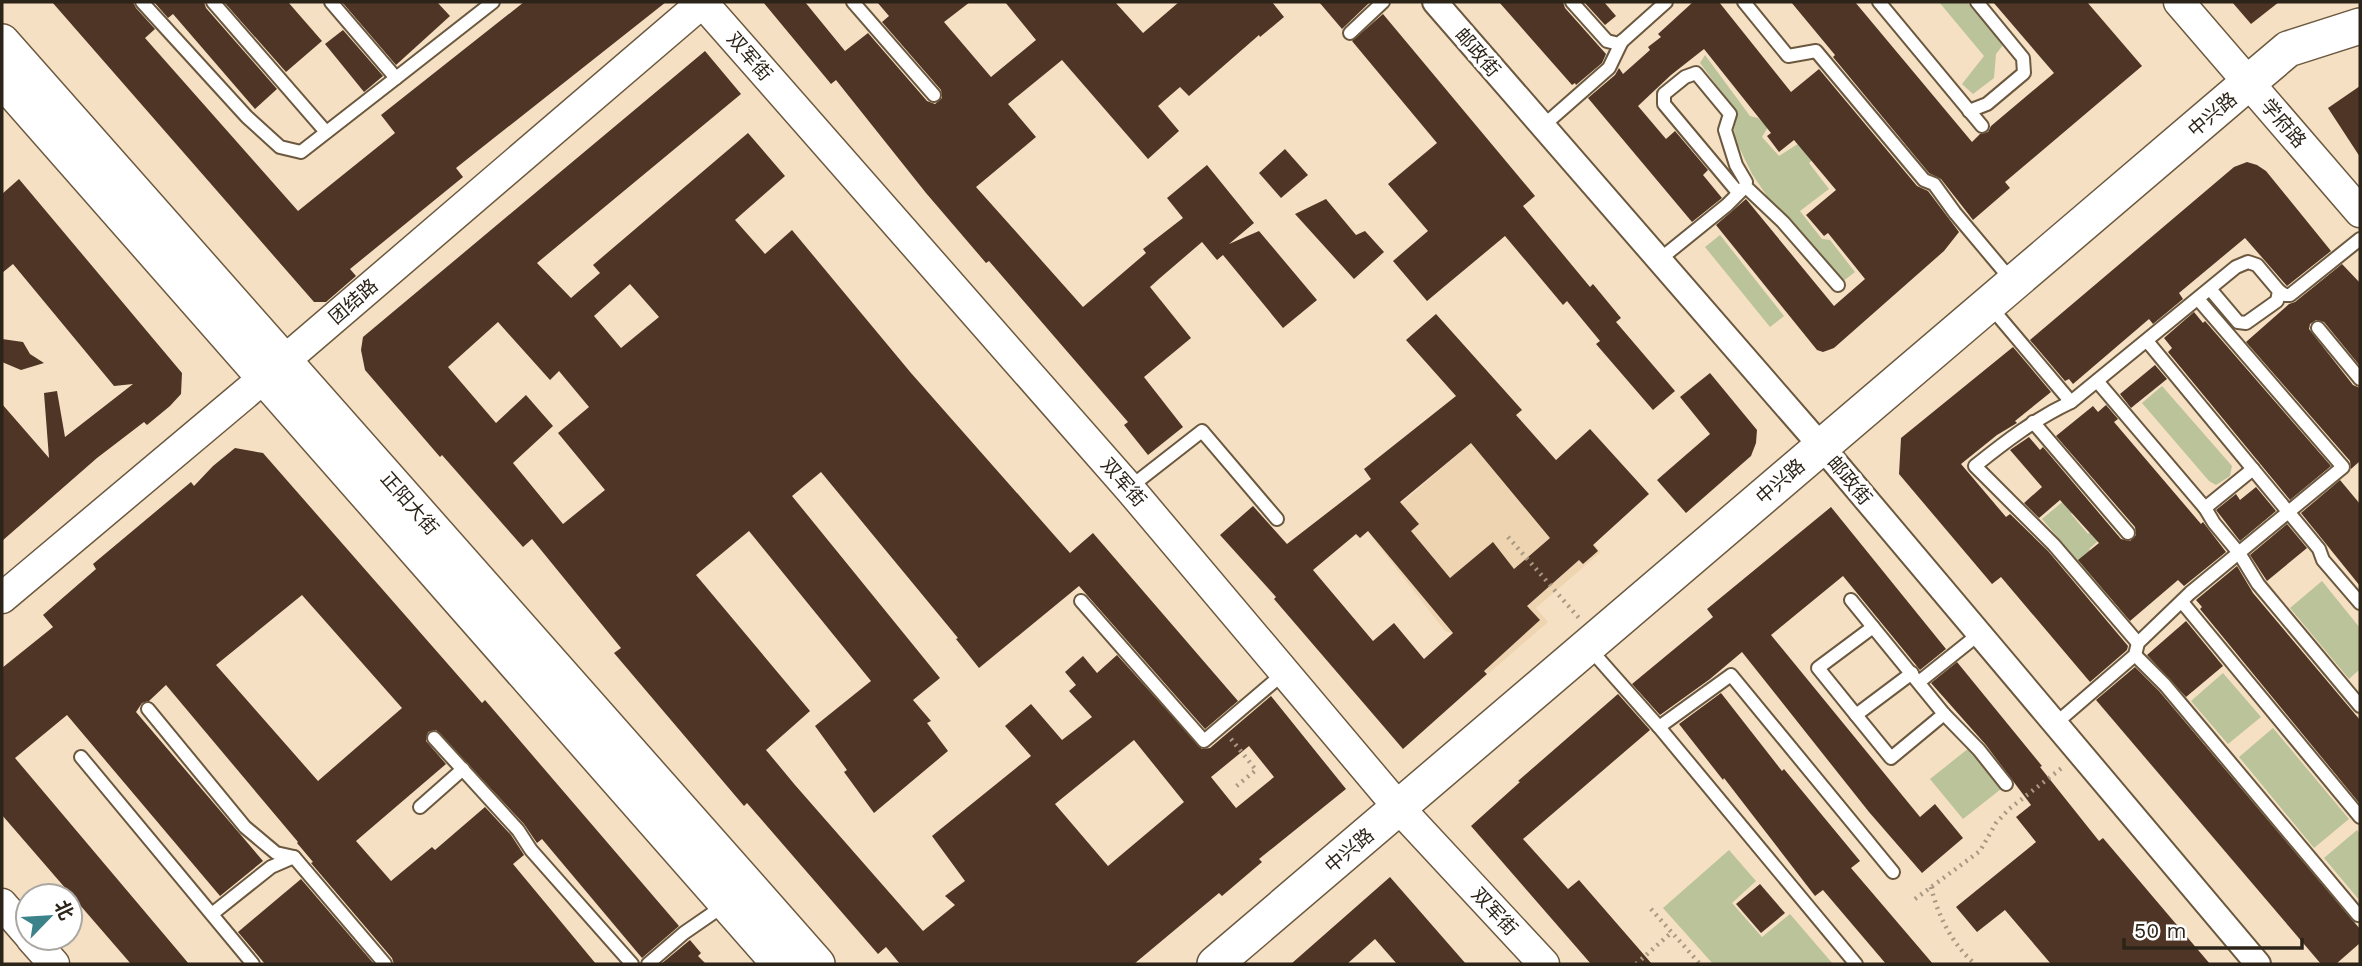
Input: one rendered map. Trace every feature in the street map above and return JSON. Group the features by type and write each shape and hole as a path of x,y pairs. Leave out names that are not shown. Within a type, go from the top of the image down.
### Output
{"main road":[{"name":"中兴路","path":"1215,964 2288,49 2360,26"},
{"name":"正阳大街","path":"2,42 726,904 780,964"},
{"name":"正阳大街","path":"2,79 275,369 817,964"}],"street":[{"name":"团结路","path":"2,598 275,369 703,2"},
{"name":"双军街","path":"703,2 1129,488 1399,808 1544,964"},
{"name":"学府路","path":"2179,2 2360,212"},
{"name":"邮政街","path":"1442,4 1543,126 1821,446 2258,964"},
{"path":"2,904 14,918"}],"lane":[{"path":"142,2 247,117 280,147 301,152 487,4"},
{"path":"213,2 326,132"},
{"path":"331,2 396,78"},
{"path":"853,2 934,95"},
{"path":"1350,33 1383,2"},
{"path":"1572,2 1607,41 1619,44 1666,2"},
{"path":"1744,2 1788,56 1816,51 1924,180 1934,184 1955,213 2001,293 2071,402"},
{"path":"1879,2 1982,126"},
{"path":"1969,111 1987,104 2024,73 2023,58 1977,2"},
{"path":"1543,126 1609,68 1622,41"},
{"path":"1659,260 1741,190 1746,182 1736,164 1725,130 1730,114 1696,73 1685,77 1664,94 1664,104 1729,181 1741,190 1783,222 1838,285"},
{"path":"2358,915 2165,685 2054,545 1975,466 2015,433 2071,402 2236,267 2248,261 2257,265 2279,291 2290,295 2360,239"},
{"path":"2210,289 2238,322 2246,324 2277,301 2279,291"},
{"path":"2055,724 2137,649 2182,602 2343,467 2198,299"},
{"path":"2318,328 2360,379"},
{"path":"2147,341 2319,549 2323,560 2360,603"},
{"path":"2097,381 2205,508 2258,583 2360,706"},
{"path":"2033,422 2128,533"},
{"path":"1129,488 1202,431 1277,519"},
{"path":"2205,508 2253,469"},
{"path":"1851,600 1944,714 1979,750 2006,784"},
{"path":"1081,601 1204,741 1284,673"},
{"path":"2182,602 2360,817"},
{"path":"1873,627 1818,668 1891,758 1944,714"},
{"path":"1856,715 1979,634"},
{"path":"1592,642 1856,964"},
{"path":"1659,727 1731,675 1893,872"},
{"path":"148,709 245,827 276,853 294,857 385,964"},
{"path":"435,738 518,830 531,850 632,964"},
{"path":"81,757 253,964"},
{"path":"420,807 463,769"},
{"path":"212,914 271,867 294,857"},
{"path":"648,964 684,933 726,904"}],"path":[{"path":"1508,537 1592,642"},
{"path":"1222,727 1256,770 1233,789"},
{"path":"1915,899 1980,851 1996,823 2009,809 2080,754"},
{"path":"1930,887 1937,910 1953,939 1975,964"},
{"path":"1651,909 1700,964"},
{"path":"1636,964 1672,932"}],"shaded area":[{"path":"1462,434 1565,512 1601,552 1536,608 1548,622 1488,674 1454,634 1445,631 1368,532 1470,444"}],"green space":[{"path":"1939,2 1967,2 2003,45 1996,54 1994,78 1973,94 1962,84 1984,56"},
{"path":"1705,55 1750,116 1758,118 1768,127 1762,137 1779,156 1815,133 1829,145 1809,163 1829,189 1800,211 1822,239 1830,240 1855,272 1842,282 1771,202 1752,174 1735,139 1734,109 1700,63"},
{"path":"1720,235 1784,316 1770,327 1705,247"},
{"path":"2162,386 2232,466 2230,476 2216,485 2209,481 2142,403"},
{"path":"2073,493 2082,504 2071,514 2088,534 2099,525 2106,534 2089,549 2116,585 2106,594 2042,519"},
{"path":"2322,581 2360,628 2360,669 2349,679 2290,608"},
{"path":"2223,673 2261,717 2228,744 2191,701"},
{"path":"2273,728 2349,819 2314,848 2239,757"},
{"path":"1969,748 2001,789 1963,819 1930,779"},
{"path":"2357,830 2360,834 2360,901 2324,858"},
{"path":"1729,850 1756,881 1732,903 1762,937 1790,914 1833,964 1713,964 1663,908"}],"building":[{"path":"52,2 133,2 155,29 145,38 298,211 395,133 381,115 524,2 666,2 456,168 463,177 350,269 356,276 326,302 314,302"},
{"path":"154,2 204,2 206,8 277,89 255,109 173,14 168,18"},
{"path":"224,2 288,2 322,41 286,72"},
{"path":"342,2 437,2 450,16 396,65"},
{"path":"763,2 805,2 845,51 868,33 927,101 935,104 942,98 941,90 882,22 889,16 877,2 970,2 944,22 991,77 1036,40 1005,2 1115,2 1143,33 1179,2 1272,2 1284,17 1260,37 1259,35 1189,96 1180,87 1158,106 1179,131 1148,159 1062,60 1008,104 1036,137 976,187 1083,307 1146,253 1143,249 1183,218 1167,198 1207,165 1254,223 1229,244 1259,231 1317,300 1283,328 1223,255 1217,260 1202,242 1150,287 1191,338 1144,377 1183,427 1148,455 1124,425 1128,422 989,261 986,263 926,193 836,80 831,84"},
{"path":"1319,2 1370,2 1342,29"},
{"path":"1499,2 1563,2 1565,8 1606,54 1602,63 1576,85 1572,85"},
{"path":"1584,2 1604,2 1616,16 1605,25"},
{"path":"1693,2 1719,2 1791,92 1819,69 1917,186 1928,191 1959,232 1944,251 1834,348 1823,352 1817,350 1716,225 1746,199 1834,306 1865,279 1828,233 1824,236 1806,215 1836,190 1794,140 1779,152 1767,136 1771,133 1704,49 1671,75 1638,106 1666,139 1675,131 1708,170 1703,175 1722,198 1692,222 1588,98 1615,75 1619,68 1623,74 1650,50 1648,47 1661,37 1658,34"},
{"path":"1791,2 1855,2 1972,142 1980,134 1988,132 1991,126 2054,73 1993,2 2087,2 2142,66 2005,182 2010,188 1973,220 1941,179 1929,173"},
{"path":"2232,2 2279,2 2251,24"},
{"path":"1383,14 1535,196 1523,206 1590,287 1593,284 1621,318 1616,322 1675,391 1653,410 1596,344 1600,341 1567,301 1563,305 1505,236 1427,301 1393,261 1428,231 1388,184 1437,143 1352,41"},
{"path":"343,30 383,76 364,92 325,44"},
{"path":"705,51 741,94 537,263 571,298 600,273 593,265 748,133 785,176 735,220 765,254 792,230 911,373 1070,553 1093,533 1238,701 1205,729 1079,586 979,668 956,639 958,638 821,472 792,496 940,678 913,700 931,721 927,723 948,751 874,813 815,726 871,681 749,531 696,575 810,711 766,750 795,785 923,931 955,905 945,896 965,881 932,836 1031,756 1005,726 1031,704 1062,740 1092,717 1069,691 1076,685 1065,672 1083,656 1097,673 1117,655 1202,749 1210,748 1271,696 1346,789 1259,859 1262,862 1222,896 1219,893 1134,964 900,964 886,947 878,954 747,803 744,806 614,653 621,648 532,539 523,547 365,370 361,350 363,337","holes":["630,284 659,317 621,348 594,316","498,322 550,380 559,371 589,407 558,433 605,490 563,524 513,463 553,426 526,395 496,423 448,367","1134,740 1184,802 1108,866 1055,804","1249,746 1274,777 1236,808 1211,777"]},
{"path":"2360,86 2360,157 2328,108"},
{"path":"1285,149 1308,175 1281,198 1259,173"},
{"path":"2247,162 2266,171 2331,251 2287,286 2245,238 2179,293 2183,299 2153,324 2149,319 2073,384 2069,379 2065,381 2030,340 2234,167"},
{"path":"19,179 182,373 181,394 170,406 147,425 144,422 97,458 2,541 2,404 49,458 44,393 57,391 65,437 133,384 114,386 13,264 2,273 2,194"},
{"path":"1326,199 1356,235 1365,231 1384,252 1354,279 1295,214"},
{"path":"2342,264 2360,283 2360,366 2324,322 2316,320 2310,324 2309,329 2353,385 2360,388 2360,461 2351,469 2350,461 2246,342 2289,304"},
{"path":"2194,312 2203,323 2205,321 2331,466 2290,500 2168,352 2172,348 2164,338"},
{"path":"1436,314 1522,410 1516,415 1556,460 1590,429 1649,494 1593,545 1598,551 1583,564 1579,560 1527,606 1540,620 1484,671 1487,674 1403,749 1274,599 1276,597 1220,535 1253,506 1287,544 1371,479 1364,469 1456,396 1406,340","holes":["1471,443 1550,538 1514,569 1493,542 1450,578 1411,531 1419,524 1400,502","1368,531 1453,633 1424,659 1394,623 1373,641 1313,570 1356,534 1360,538"]},
{"path":"2,339 23,342 30,354 44,363 21,370 2,362"},
{"path":"2013,347 2051,392 2015,421 2017,423 1997,435 1961,464 2006,517 2010,514 2048,551 2128,646 2127,650 2090,682 2001,577 1992,584 1899,474 1901,438"},
{"path":"2155,365 2167,379 2131,408 2120,394"},
{"path":"1710,373 1757,430 1756,443 1751,456 1686,513 1657,480 1710,434 1680,397"},
{"path":"2106,405 2118,419 2114,422 2201,524 2203,522 2226,552 2184,586 2178,580 2130,621 2078,560 2099,543 2060,500 2039,518 2024,503 2042,487 2010,450 2029,437 2040,450 2043,447 2121,539 2130,541 2136,535 2135,527 2056,436 2093,406 2098,412"},
{"path":"235,448 263,453 482,703 485,700 679,926 642,958 542,839 537,843 524,824 436,730 428,732 426,741 446,764 356,841 391,881 432,847 435,850 485,807 511,835 524,855 513,864 596,964 394,964 392,958 311,863 313,862 298,842 166,685 149,701 142,703 136,712 263,861 220,896 67,715 15,758 189,964 131,964 84,910 84,882 60,882 2,815 2,668 53,627 43,615 96,569 93,564 191,482 194,486","holes":["302,595 402,708 318,781 216,665"]},
{"path":"2340,480 2360,504 2360,586 2301,513"},
{"path":"2256,487 2276,511 2240,541 2216,510 2236,494 2240,500"},
{"path":"1831,507 1946,649 1920,670 1843,576 1771,635 1920,817 1935,804 1963,838 1922,873 1869,812 1742,652 1660,715 1632,684 1713,617 1707,609"},
{"path":"2287,524 2307,548 2267,581 2250,555"},
{"path":"2237,566 2253,593 2360,720 2360,804 2200,609 2202,607 2196,600"},
{"path":"2186,621 2223,666 2186,697 2147,655"},
{"path":"1957,662 2099,841 2103,838 2210,964 2051,964 2005,910 1977,932 1956,907 2036,842 2016,817 2031,805 1986,745 1931,683"},
{"path":"2135,667 2159,691 2360,929 2360,943 2336,964 2321,964 2096,700"},
{"path":"1721,693 1782,771 1784,769 1860,861 1851,868 1933,964 1886,964 1823,890 1815,896 1679,724"},
{"path":"1618,694 1650,730 1523,839 1568,889 1579,880 1652,964 1591,964 1471,826"},
{"path":"1390,877 1466,964 1397,964 1375,939 1347,964 1291,964"},
{"path":"301,879 374,964 265,964 238,932"},
{"path":"1760,884 1785,913 1761,933 1736,904"},
{"path":"690,940 701,953 698,956 706,964 661,964"}]}
